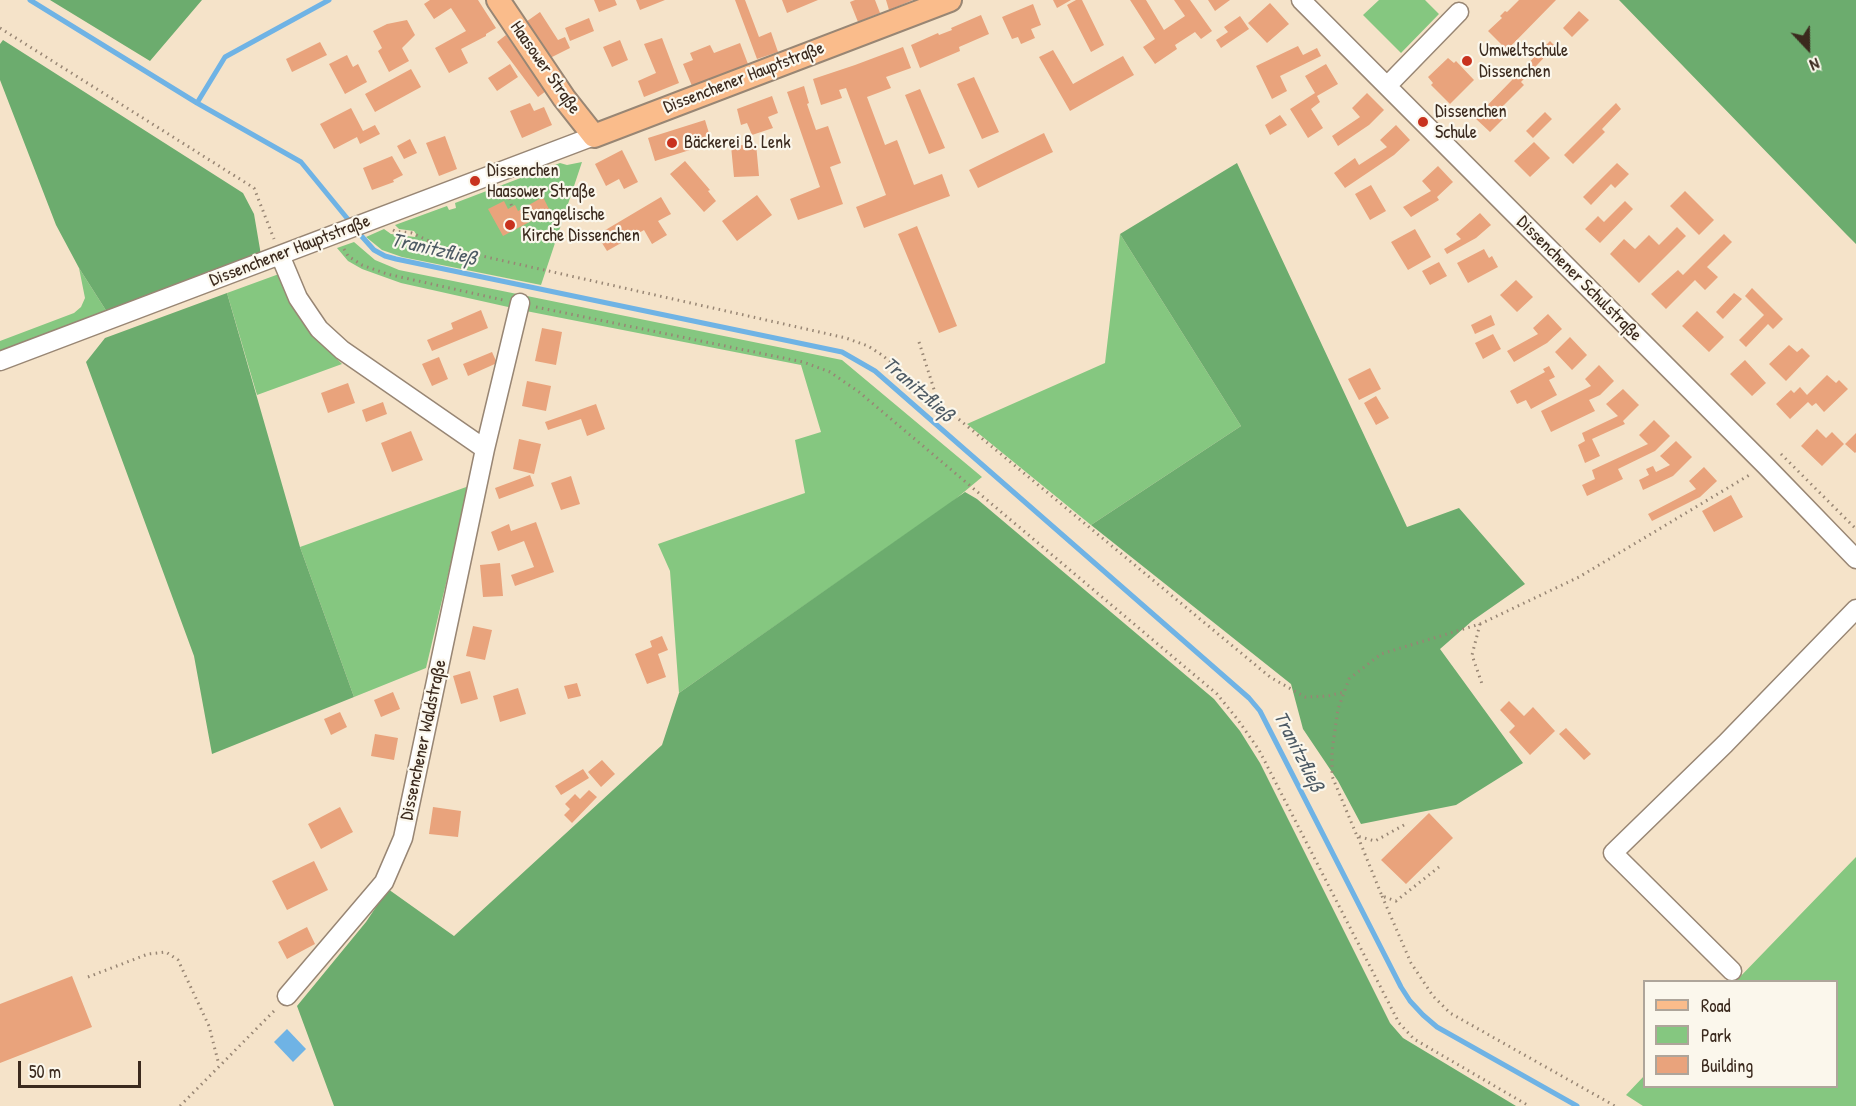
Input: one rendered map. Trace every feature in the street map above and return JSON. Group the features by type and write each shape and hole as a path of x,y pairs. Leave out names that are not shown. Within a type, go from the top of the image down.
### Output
{"main road":[{"name":"Haasower Straße","path":"498,0 564,98 594,135"},
{"name":"Dissenchener Hauptstraße","path":"594,135 950,0"}],"street":[{"name":"Dissenchener Schulstraße","path":"1301,0 1766,465 1856,559"},
{"path":"1387,86 1459,12"},
{"name":"Dissenchener Hauptstraße","path":"0,361 594,135"},
{"path":"280,255 298,298 319,329 342,350 485,449"},
{"name":"Dissenchener Waldstraße","path":"287,996 384,882 403,838 485,449 520,303"},
{"path":"1732,971 1613,853 1725,744 1856,609"}],"path":[{"path":"0,28 254,188 280,255"},
{"path":"372,219 395,231 412,234 442,248 846,338 868,346 882,355 1269,677 1305,697 1328,696 1344,692"},
{"path":"338,233 348,256 362,265 387,274 803,362 830,372 859,392 1217,694 1259,750 1399,1023 1414,1039 1529,1106"},
{"path":"919,342 938,402"},
{"path":"1615,1106 1450,1013 1433,996 1411,963 1332,776 1332,751 1338,709 1349,679 1381,654 1480,624 1579,577 1766,465"},
{"path":"1480,624 1472,655 1482,684"},
{"path":"1357,836 1375,841 1404,825"},
{"path":"1382,896 1396,901 1439,867"},
{"path":"88,977 148,954 166,952 178,960 209,1026 219,1065"},
{"path":"180,1106 287,996"}],"green space":[{"path":"50,0 202,0 150,61"},
{"path":"1379,0 1425,0 1439,14 1401,53 1363,15"},
{"path":"1619,0 1856,0 1856,244 1845,233"},
{"path":"3,40 243,193 254,214 261,255 107,312 79,268 56,225 0,80 0,44"},
{"path":"582,162 541,285 402,257 382,250 366,237 384,229 391,234 415,237 414,231 399,229 395,225 447,206 449,210 456,208 455,203 560,163 567,165"},
{"path":"1237,163 1407,527 1459,508 1525,584 1472,621 1440,649 1523,763 1456,805 1361,824 1338,781 1303,729 1291,684 1091,525 1241,426 1120,234"},
{"path":"1120,234 1241,426 1091,525 967,424 1105,363"},
{"path":"354,242 375,260 399,270 842,360 982,477 952,502 679,693 670,571 658,544 805,493 795,440 821,432 801,365 526,311 401,283 362,269 348,261 337,248"},
{"path":"79,268 107,312 0,351 0,341 74,313 81,307 85,298"},
{"path":"279,274 289,300 314,336 342,364 257,395 227,293"},
{"path":"227,293 300,547 354,697 212,754 194,656 86,362 105,338"},
{"path":"469,486 426,668 354,697 300,547"},
{"path":"965,492 977,499 1214,699 1240,731 1260,763 1390,1023 1403,1038 1516,1106 334,1106 297,1006 366,922 388,889 454,936 662,745 679,693"},
{"path":"1856,857 1856,1106 1643,1106 1626,1095 1643,1077 1643,1088 1838,1088 1838,980 1737,980"}],"water":[{"path":"287,1029 306,1049 293,1062 274,1042"}],"building":[{"path":"430,0 478,0 496,28 461,49 468,63 449,73 435,48 466,31 451,8 434,19 424,4"},
{"path":"594,0 615,0 617,5 599,12"},
{"path":"636,0 665,0 640,10"},
{"path":"735,0 745,0 759,37 771,32 778,52 757,59"},
{"path":"782,0 818,0 787,13"},
{"path":"875,0 880,13 858,22 850,2"},
{"path":"886,0 913,0 889,10"},
{"path":"1053,0 1071,0 1057,8"},
{"path":"1076,0 1082,0 1104,45 1091,52 1067,5"},
{"path":"1130,0 1146,0 1164,30 1185,16 1174,0 1190,0 1212,31 1201,39 1195,32 1175,45 1177,49 1155,64 1143,47 1155,39"},
{"path":"1208,0 1230,0 1215,11"},
{"path":"1519,0 1556,0 1507,50 1488,31 1502,18 1500,16 1505,11 1507,12"},
{"path":"1270,3 1289,24 1267,43 1248,23"},
{"path":"1033,4 1041,25 1031,29 1035,38 1021,44 1018,37 1012,39 1002,17"},
{"path":"1579,11 1589,20 1572,37 1563,28"},
{"path":"540,12 558,40 565,37 570,48 546,60 523,24"},
{"path":"981,15 989,34 959,47 960,51 920,68 911,45 938,33 939,35 952,30 951,28"},
{"path":"1240,16 1249,29 1221,48 1216,40 1228,32 1224,27"},
{"path":"589,18 594,31 570,41 565,28"},
{"path":"407,20 415,35 402,48 409,61 389,72 378,51 382,48 373,31 387,24"},
{"path":"506,35 546,91 538,97 497,42"},
{"path":"662,38 679,83 644,97 638,81 656,73 644,44"},
{"path":"620,40 628,60 612,67 603,47"},
{"path":"1550,41 1555,46 1521,82 1524,85 1498,111 1504,118 1490,132 1475,118"},
{"path":"320,42 327,55 292,72 286,59"},
{"path":"740,43 748,64 692,86 683,64 693,60 690,53 710,45 714,53"},
{"path":"1298,46 1303,55 1317,48 1321,56 1280,76 1287,91 1272,99 1256,66"},
{"path":"903,47 911,68 886,77 891,88 867,97 885,145 897,140 914,185 942,174 950,196 864,228 856,207 886,195 846,88 839,90 842,98 821,105 813,79"},
{"path":"1053,50 1073,84 1123,56 1134,75 1070,111 1039,57"},
{"path":"347,55 353,67 358,64 367,82 345,94 329,64"},
{"path":"1448,58 1454,63 1456,61 1474,80 1450,104 1431,85 1433,83 1428,77"},
{"path":"510,64 518,77 497,91 488,78"},
{"path":"1326,64 1338,84 1317,96 1320,102 1311,109 1323,128 1308,138 1290,109 1315,93 1305,76"},
{"path":"411,69 421,87 375,112 365,94"},
{"path":"974,77 999,132 982,139 957,84"},
{"path":"804,86 809,103 807,104 816,130 828,126 841,163 830,167 843,204 798,220 790,199 820,187 787,92"},
{"path":"920,89 945,148 929,154 905,95"},
{"path":"1367,93 1384,110 1369,125 1338,146 1332,136 1360,117 1352,108"},
{"path":"772,96 778,113 768,117 773,128 752,135 747,123 741,125 737,109"},
{"path":"530,103 534,111 544,107 552,125 522,138 510,111"},
{"path":"1616,103 1621,109 1602,129 1605,132 1573,164 1564,155"},
{"path":"351,108 363,131 375,125 380,134 360,144 357,137 334,149 320,124"},
{"path":"1545,112 1552,119 1533,138 1526,131"},
{"path":"1280,115 1287,125 1270,135 1265,125"},
{"name":"Bäckerei B. Lenk","path":"705,120 712,143 655,161 648,138"},
{"path":"1396,125 1410,140 1394,155 1345,188 1334,173 1355,158 1359,165 1387,147 1380,140"},
{"path":"1044,133 1053,152 978,188 969,170"},
{"path":"445,136 457,169 439,176 426,143"},
{"path":"410,139 417,153 404,159 397,146"},
{"path":"1534,142 1550,158 1530,177 1514,161"},
{"path":"756,144 759,176 734,177 731,146"},
{"path":"622,150 638,182 624,189 619,179 606,186 595,164"},
{"path":"392,156 403,175 393,180 394,182 372,190 363,168"},
{"path":"685,161 710,190 708,191 716,201 704,212 670,174"},
{"path":"1617,163 1629,174 1615,188 1611,184 1591,205 1583,197"},
{"path":"1438,166 1453,182 1437,197 1439,200 1411,217 1403,207 1431,191 1422,181"},
{"path":"1371,185 1386,211 1370,220 1355,194"},
{"path":"1685,191 1714,220 1699,235 1670,206"},
{"path":"757,195 772,215 737,241 722,221"},
{"name":"Evangelische Kirche Dissenchen","path":"543,197 550,211 503,236 488,209 504,201 508,209 515,205 518,211"},
{"path":"661,197 671,214 658,221 667,235 652,244 644,230 607,251 597,235"},
{"path":"1625,201 1633,209 1600,243 1585,229 1598,216 1604,222"},
{"path":"1480,213 1491,225 1476,238 1447,254 1444,249 1461,239 1456,234"},
{"path":"917,226 957,326 939,333 898,234"},
{"path":"1677,227 1686,236 1639,283 1610,254 1624,239 1635,249 1649,235 1659,245"},
{"path":"1415,229 1431,257 1408,270 1391,242"},
{"path":"1724,234 1732,242 1707,267 1718,277 1705,290 1695,280 1666,309 1651,294 1678,270 1683,275"},
{"path":"1484,249 1489,258 1492,256 1498,267 1468,283 1457,263"},
{"path":"1439,262 1447,276 1430,285 1422,271"},
{"path":"1516,280 1533,297 1517,312 1500,295"},
{"path":"1752,288 1783,319 1773,329 1768,324 1746,347 1739,340 1764,315 1745,296"},
{"path":"1734,293 1742,299 1723,319 1716,312"},
{"path":"481,310 488,328 432,351 427,340 453,329 451,323"},
{"path":"1697,311 1724,337 1709,352 1682,326"},
{"path":"1548,314 1562,329 1547,343 1514,362 1507,351 1538,334 1533,328"},
{"path":"1491,315 1495,325 1475,334 1471,325"},
{"path":"542,328 562,332 556,365 535,361"},
{"path":"1493,334 1501,349 1483,359 1475,343"},
{"path":"1570,337 1587,355 1572,370 1555,352"},
{"path":"1789,345 1797,352 1802,348 1810,356 1786,381 1769,364"},
{"path":"492,352 497,363 468,376 463,364"},
{"path":"439,357 448,379 432,386 422,364"},
{"path":"1745,360 1766,383 1752,396 1730,374"},
{"path":"1599,365 1614,381 1600,395 1589,400 1595,411 1551,432 1541,411 1591,386 1585,379"},
{"path":"1549,366 1555,377 1549,380 1557,395 1531,409 1526,400 1517,404 1510,391 1545,372 1543,369"},
{"path":"1370,368 1381,389 1359,400 1348,379"},
{"path":"1827,375 1836,383 1839,380 1848,389 1824,412 1816,403 1812,406 1808,402 1790,419 1776,404 1791,390 1794,393 1800,387 1807,395"},
{"path":"527,381 551,386 546,411 522,406"},
{"path":"348,383 355,403 328,413 321,393"},
{"path":"1623,389 1639,405 1623,421 1625,424 1592,439 1600,456 1585,463 1578,445 1585,441 1582,433 1618,416 1606,404"},
{"path":"1376,396 1389,418 1376,425 1364,403"},
{"path":"383,402 387,414 366,422 362,410"},
{"path":"596,404 605,429 587,436 581,419 548,430 545,422"},
{"path":"1654,420 1670,436 1655,451 1618,469 1623,479 1587,496 1582,485 1595,479 1592,470 1648,444 1639,435"},
{"path":"1817,429 1826,438 1832,432 1844,444 1822,466 1801,446"},
{"path":"411,431 423,460 392,472 381,443"},
{"path":"1856,433 1856,452 1855,453 1845,444"},
{"path":"519,439 541,444 534,474 513,469"},
{"path":"1676,441 1692,457 1673,476 1643,490 1639,480 1649,475 1646,469 1653,466 1656,472 1670,465 1660,456"},
{"path":"1704,467 1717,481 1700,497 1652,521 1648,514 1696,489 1689,481"},
{"path":"530,475 534,486 499,499 495,488"},
{"path":"571,476 580,504 561,510 551,483"},
{"path":"1731,495 1743,517 1714,532 1702,511"},
{"path":"536,522 554,572 515,586 511,575 534,567 524,541 498,551 491,532 509,524 511,531"},
{"path":"500,563 503,596 483,597 480,565"},
{"path":"473,626 492,630 485,660 466,656"},
{"path":"662,636 668,650 658,654 666,677 647,684 635,654 652,647 650,641"},
{"path":"470,671 478,699 461,704 453,676"},
{"path":"577,683 581,696 568,699 564,686"},
{"path":"518,688 526,714 500,722 493,696"},
{"path":"393,692 400,709 381,717 374,700"},
{"path":"1509,701 1524,716 1533,707 1555,731 1530,755 1509,732 1515,726 1500,710"},
{"path":"340,712 347,727 331,735 324,719"},
{"path":"1566,728 1591,754 1584,760 1559,734"},
{"path":"375,734 398,738 394,760 371,756"},
{"path":"602,760 615,774 601,787 588,772"},
{"path":"583,769 589,778 561,795 555,786"},
{"path":"589,790 597,797 572,823 564,815 570,809 565,804 575,794 580,799"},
{"path":"340,807 353,832 321,849 308,824"},
{"path":"433,807 461,811 458,837 429,834"},
{"path":"1429,813 1453,838 1406,884 1381,860"},
{"path":"314,861 328,890 287,910 272,881"},
{"path":"307,927 315,944 287,959 278,942"},
{"path":"72,976 92,1027 0,1063 0,1004"}],"waterway":[{"name":"Tranitzfließ","path":"30,0 197,103 301,162 351,223"},
{"path":"197,103 225,57 329,0"},
{"name":"Tranitzfließ","path":"357,231 374,250 396,259 842,352 875,371 1249,698 1260,711 1401,987 1423,1015 1437,1027 1577,1106"}],"place":[{"name":"Umweltschule Dissenchen","path":"1467,61"},
{"name":"Dissenchen Schule","path":"1423,122"},
{"name":"Bäckerei B. Lenk","path":"672,143"},
{"name":"Dissenchen Haasower Straße","path":"475,181"},
{"name":"Evangelische Kirche Dissenchen","path":"510,225"}]}
